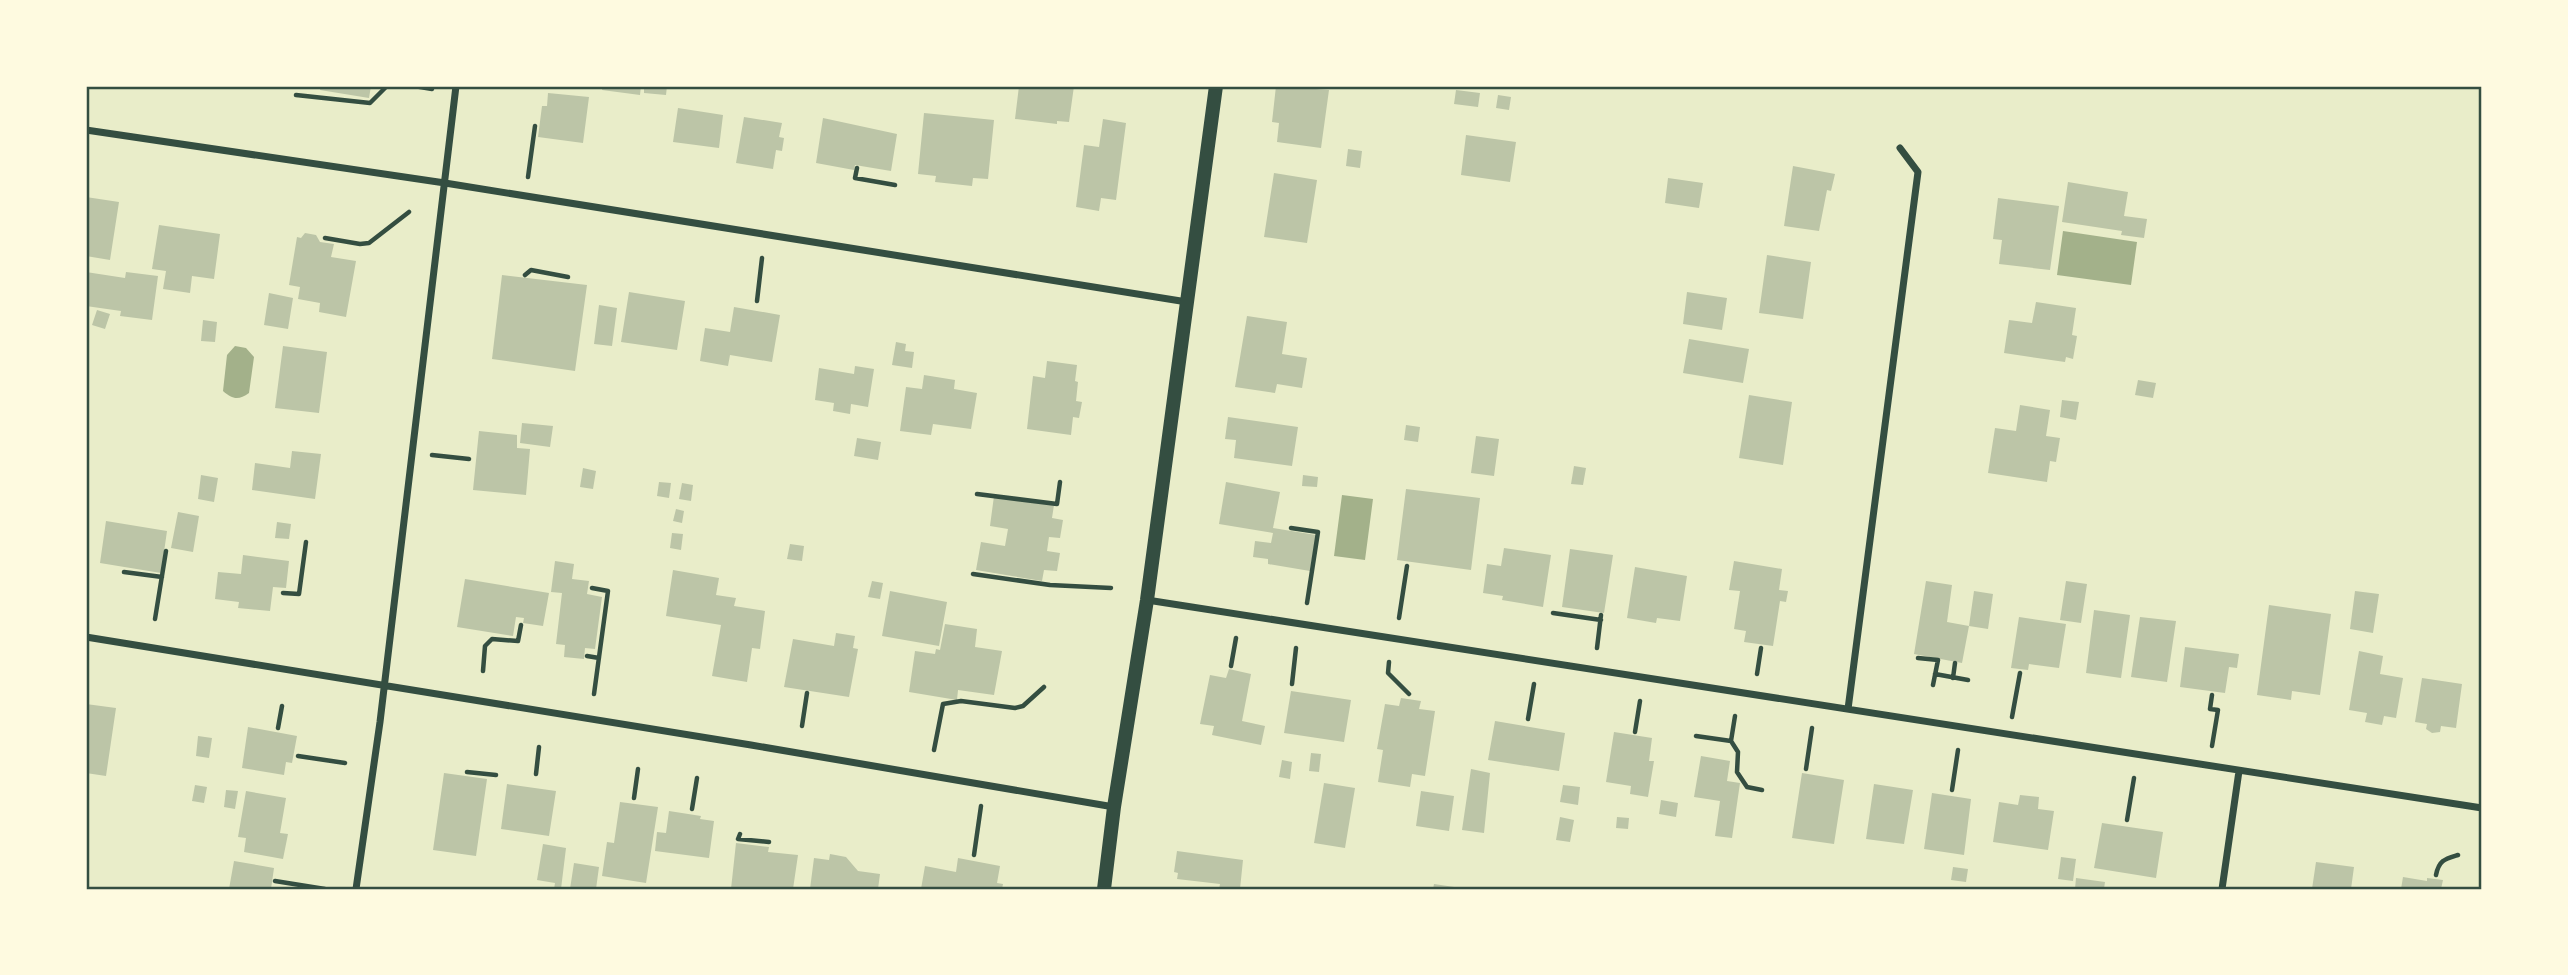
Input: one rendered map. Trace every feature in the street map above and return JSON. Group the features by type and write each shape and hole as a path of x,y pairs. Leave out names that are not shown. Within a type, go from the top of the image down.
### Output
{"main road":[{"path":"1104,889 1114,807 1147,600 1216,86"}],"street":[{"path":"356,889 384,687 456,86"},
{"path":"86,130 444,183 1188,302"},
{"path":"1848,709 1918,172 1900,148"},
{"path":"1147,600 2482,808"},
{"path":"86,637 1114,807"},
{"path":"2222,889 2239,771"}],"path":[{"path":"296,95 370,103 387,86"},
{"path":"414,86 432,89"},
{"path":"525,196 535,126"},
{"path":"857,168 855,178 895,185"},
{"path":"325,238 369,243 409,212"},
{"path":"757,301 762,258"},
{"path":"525,275 531,270 568,277"},
{"path":"412,453 469,460"},
{"path":"977,494 1057,504 1060,482"},
{"path":"1292,528 1318,532 1307,603"},
{"path":"283,593 299,594 306,542"},
{"path":"155,619 166,551"},
{"path":"1399,618 1407,566"},
{"path":"124,572 162,577"},
{"path":"973,574 1050,586 1111,588"},
{"path":"592,589 608,591 594,694"},
{"path":"1553,613 1601,617 1597,648"},
{"path":"483,671 485,646 492,639 518,641 521,625"},
{"path":"1231,666 1236,638"},
{"path":"1292,684 1296,648"},
{"path":"1757,674 1761,649"},
{"path":"587,656 599,657"},
{"path":"1918,658 1938,660 1933,685"},
{"path":"1390,662 1388,673 1409,694"},
{"path":"1953,677 1955,663"},
{"path":"2009,735 2020,673"},
{"path":"1935,674 1968,680"},
{"path":"1528,719 1534,684"},
{"path":"934,750 943,704 961,701 1015,708 1023,706 1044,687"},
{"path":"802,726 807,693"},
{"path":"2209,767 2218,710 2210,709 2212,695"},
{"path":"1635,732 1640,701"},
{"path":"278,728 282,706"},
{"path":"1735,716 1731,741 1738,752 1737,772 1747,787 1762,790"},
{"path":"1806,769 1812,728"},
{"path":"1696,736 1731,741"},
{"path":"536,774 539,747"},
{"path":"1952,790 1958,750"},
{"path":"298,755 345,763"},
{"path":"634,798 638,769"},
{"path":"467,772 496,775"},
{"path":"692,809 697,778"},
{"path":"2127,820 2134,778"},
{"path":"974,855 981,806"},
{"path":"740,834 738,839 769,842"},
{"path":"2436,875 2438,864 2458,855"},
{"path":"275,881 325,889"}],"shaded area":[{"path":"2063,231 2137,242 2131,285 2057,275"},
{"path":"235,346 246,348 254,357 249,393 236,398 223,391 227,355"},
{"path":"1342,495 1373,499 1365,560 1334,556"}],"building":[{"path":"321,86 371,86 369,98 320,90"},
{"path":"603,86 641,86 640,95 602,90"},
{"path":"644,86 667,86 666,95 644,93"},
{"path":"1019,86 1074,86 1069,122 1057,121 1057,124 1015,119"},
{"path":"1276,86 1329,90 1321,148 1277,142 1279,123 1272,122"},
{"path":"1456,90 1480,93 1478,107 1454,104"},
{"path":"548,93 589,97 583,143 538,137 542,106 547,106"},
{"path":"1498,95 1511,97 1509,110 1496,108"},
{"path":"678,108 723,115 719,148 673,142"},
{"path":"924,113 994,120 988,179 973,178 972,186 935,182 936,176 918,174"},
{"path":"744,117 782,123 779,137 784,138 782,151 776,150 773,169 736,163"},
{"path":"823,118 897,134 891,171 855,165 854,170 816,163"},
{"path":"1103,119 1126,123 1116,200 1101,198 1099,211 1076,207 1084,145 1099,147"},
{"path":"1466,135 1516,142 1510,182 1461,175"},
{"path":"1348,149 1362,151 1360,168 1346,166"},
{"path":"1793,166 1835,174 1831,191 1827,190 1819,231 1784,226"},
{"path":"1274,173 1317,180 1307,243 1264,237"},
{"path":"1668,178 1703,183 1699,208 1665,203"},
{"path":"2068,182 2128,192 2124,216 2147,219 2144,238 2121,235 2122,231 2062,222"},
{"path":"86,197 119,202 110,260 86,256"},
{"path":"1998,198 2059,206 2050,270 1999,264 2002,240 1993,239"},
{"path":"159,225 220,234 214,279 192,276 190,293 163,289 166,271 152,269"},
{"path":"305,233 316,235 320,242 334,244 331,257 356,261 346,317 319,312 320,303 298,299 300,287 289,285 297,237 301,238"},
{"path":"1767,255 1811,262 1803,319 1759,313"},
{"path":"86,272 125,278 126,272 158,276 152,320 120,316 121,311 86,306"},
{"path":"502,275 587,285 575,371 492,359"},
{"path":"629,292 685,301 677,350 621,342"},
{"path":"1687,292 1727,298 1722,330 1683,324"},
{"path":"269,293 293,298 288,329 264,325"},
{"path":"2036,302 2076,308 2072,335 2077,336 2073,359 2066,357 2065,362 2004,353 2009,320 2032,323"},
{"path":"599,305 617,308 612,346 594,344"},
{"path":"734,307 780,315 772,362 730,355 728,366 700,361 705,328 730,332"},
{"path":"97,310 110,314 105,329 92,325"},
{"path":"1247,316 1287,322 1282,354 1307,358 1302,388 1277,384 1275,393 1235,387"},
{"path":"203,320 217,322 215,342 201,341"},
{"path":"1689,339 1749,349 1743,383 1683,373"},
{"path":"896,342 906,344 905,351 914,352 912,368 892,365"},
{"path":"283,346 327,352 319,413 275,408"},
{"path":"1047,361 1077,365 1076,401 1082,402 1079,418 1073,417 1071,435 1027,429 1033,376 1045,378"},
{"path":"855,366 874,369 868,407 851,404 850,414 833,411 834,403 815,400 819,368 854,374"},
{"path":"924,375 955,380 954,389 977,393 971,429 933,424 931,435 900,431 906,387 922,389"},
{"path":"2138,380 2156,383 2153,398 2135,395"},
{"path":"1749,395 1792,402 1783,465 1739,458"},
{"path":"2062,400 2079,402 2076,420 2060,417"},
{"path":"2020,405 2050,410 2046,436 2060,438 2056,462 2050,461 2047,482 1988,473 1995,428 2016,431"},
{"path":"1228,417 1298,427 1292,466 1234,458 1236,440 1225,439"},
{"path":"522,423 553,426 550,447 520,443"},
{"path":"1406,425 1420,427 1418,442 1404,440"},
{"path":"479,431 517,435 517,448 530,449 526,495 473,490"},
{"path":"1476,436 1499,439 1494,476 1471,473"},
{"path":"857,438 881,442 878,460 854,456"},
{"path":"292,451 321,454 315,499 252,490 255,463 290,468"},
{"path":"1574,466 1586,468 1583,485 1571,484"},
{"path":"583,468 596,471 593,489 580,487"},
{"path":"201,475 218,478 214,502 198,499"},
{"path":"1303,475 1318,477 1317,487 1302,486"},
{"path":"659,482 671,483 669,498 657,496"},
{"path":"1226,482 1280,492 1273,528 1316,535 1310,571 1268,564 1268,559 1253,557 1255,541 1271,543 1273,533 1219,524"},
{"path":"682,483 693,485 691,501 679,499"},
{"path":"1406,489 1480,498 1471,570 1397,560"},
{"path":"994,496 1054,505 1052,518 1063,520 1060,538 1049,537 1047,551 1060,553 1057,571 1044,570 1042,581 976,570 981,542 1005,546 1008,529 990,526"},
{"path":"676,509 684,511 682,523 673,521"},
{"path":"178,512 199,516 193,552 171,548"},
{"path":"106,521 167,531 161,573 100,563"},
{"path":"277,522 291,524 289,539 275,538"},
{"path":"672,533 683,534 681,550 670,548"},
{"path":"790,544 804,546 802,561 787,559"},
{"path":"1504,548 1551,555 1543,607 1502,600 1503,596 1483,593 1487,564 1501,566"},
{"path":"1570,549 1613,555 1604,613 1562,607"},
{"path":"243,555 289,561 286,588 273,587 270,611 238,608 239,602 215,599 218,572 241,574"},
{"path":"555,561 574,564 572,579 589,581 587,594 602,597 595,649 585,648 584,659 564,657 565,645 556,644 562,593 551,592"},
{"path":"1734,561 1782,569 1779,590 1788,591 1786,602 1780,601 1773,646 1744,642 1746,631 1734,629 1740,591 1729,590"},
{"path":"1635,567 1687,576 1680,621 1657,618 1656,623 1627,618"},
{"path":"673,570 719,578 716,595 736,598 734,606 765,611 760,649 752,648 747,682 712,676 721,625 666,616"},
{"path":"465,579 549,593 543,626 523,623 524,618 516,617 513,636 457,627"},
{"path":"872,581 883,583 880,599 868,597"},
{"path":"1926,581 1952,585 1947,622 1969,626 1962,663 1914,654"},
{"path":"2066,581 2087,584 2081,623 2060,620"},
{"path":"890,591 947,602 939,646 882,636"},
{"path":"1974,591 1993,594 1988,629 1969,626"},
{"path":"2355,591 2379,594 2373,633 2350,629"},
{"path":"2269,605 2331,614 2320,695 2292,691 2291,700 2257,695"},
{"path":"2094,610 2130,615 2121,678 2086,673"},
{"path":"2019,617 2066,624 2059,668 2029,664 2028,670 2011,668"},
{"path":"2140,617 2176,621 2167,682 2131,677"},
{"path":"945,624 977,629 975,647 1002,651 994,695 958,690 957,700 909,692 915,651 935,654 936,649 940,650"},
{"path":"836,633 855,636 853,648 858,649 849,697 784,687 793,639 834,646"},
{"path":"2185,647 2239,654 2237,668 2229,667 2225,693 2180,687"},
{"path":"2359,651 2383,656 2380,674 2403,678 2396,718 2384,716 2382,725 2365,722 2367,713 2349,710"},
{"path":"1229,669 1251,674 1242,721 1265,726 1261,745 1212,735 1214,726 1200,724 1210,675 1226,678"},
{"path":"2422,678 2462,684 2456,728 2441,726 2440,732 2432,733 2426,729 2427,724 2415,722"},
{"path":"1291,691 1351,700 1344,742 1284,733"},
{"path":"1401,698 1421,701 1419,709 1435,711 1425,776 1412,774 1410,787 1378,782 1383,750 1377,749 1385,704 1399,706"},
{"path":"86,704 116,708 106,776 86,773"},
{"path":"1495,721 1565,733 1559,771 1488,760"},
{"path":"248,727 297,736 292,763 286,762 284,775 242,768"},
{"path":"1614,732 1652,738 1649,761 1654,761 1648,797 1630,794 1631,786 1606,782"},
{"path":"198,736 212,738 209,758 196,756"},
{"path":"1311,753 1321,754 1319,772 1309,771"},
{"path":"1701,756 1730,761 1727,781 1740,783 1732,838 1715,836 1720,801 1694,797"},
{"path":"1282,760 1292,762 1290,779 1279,777"},
{"path":"1471,769 1490,773 1484,833 1462,830"},
{"path":"444,773 487,779 476,856 433,850"},
{"path":"1802,773 1844,780 1834,844 1792,838"},
{"path":"1324,783 1355,788 1345,848 1314,843"},
{"path":"507,784 556,791 549,836 501,829"},
{"path":"1874,784 1913,790 1904,844 1866,839"},
{"path":"195,785 207,787 204,803 192,801"},
{"path":"1563,785 1580,787 1578,805 1560,802"},
{"path":"226,790 238,791 235,809 224,807"},
{"path":"246,791 286,798 280,833 288,834 283,859 244,852 246,838 238,837"},
{"path":"1421,791 1454,796 1449,831 1416,826"},
{"path":"1932,793 1971,799 1964,855 1924,849"},
{"path":"2020,795 2039,797 2038,809 2054,811 2048,850 1993,842 1999,802 2018,805"},
{"path":"1661,800 1678,803 1676,817 1659,814"},
{"path":"620,802 658,807 646,883 602,876 607,842 614,843"},
{"path":"669,811 714,821 709,858 655,851 657,832 666,833"},
{"path":"1560,817 1574,820 1570,842 1556,840"},
{"path":"1617,817 1629,818 1628,829 1616,828"},
{"path":"2102,823 2163,832 2156,878 2094,868"},
{"path":"736,843 769,847 768,852 798,855 793,889 731,889"},
{"path":"543,844 566,848 561,889 554,889 555,883 537,880"},
{"path":"1177,851 1243,860 1240,889 1219,889 1220,884 1177,879 1178,873 1174,872"},
{"path":"830,854 846,857 858,871 880,874 878,889 810,889 814,858 829,860"},
{"path":"2061,857 2076,859 2073,881 2058,879"},
{"path":"958,858 1000,866 997,883 1003,884 1002,889 921,889 925,866 956,872"},
{"path":"234,861 274,868 271,889 229,889"},
{"path":"2316,862 2354,867 2351,889 2312,889"},
{"path":"574,863 599,867 596,889 570,889"},
{"path":"1953,867 1968,869 1966,882 1951,880"},
{"path":"2403,877 2427,881 2427,878 2443,880 2441,889 2401,889"},
{"path":"2076,878 2105,882 2104,889 2075,889"},
{"path":"1434,884 1461,888 1461,889 1433,889"}]}
